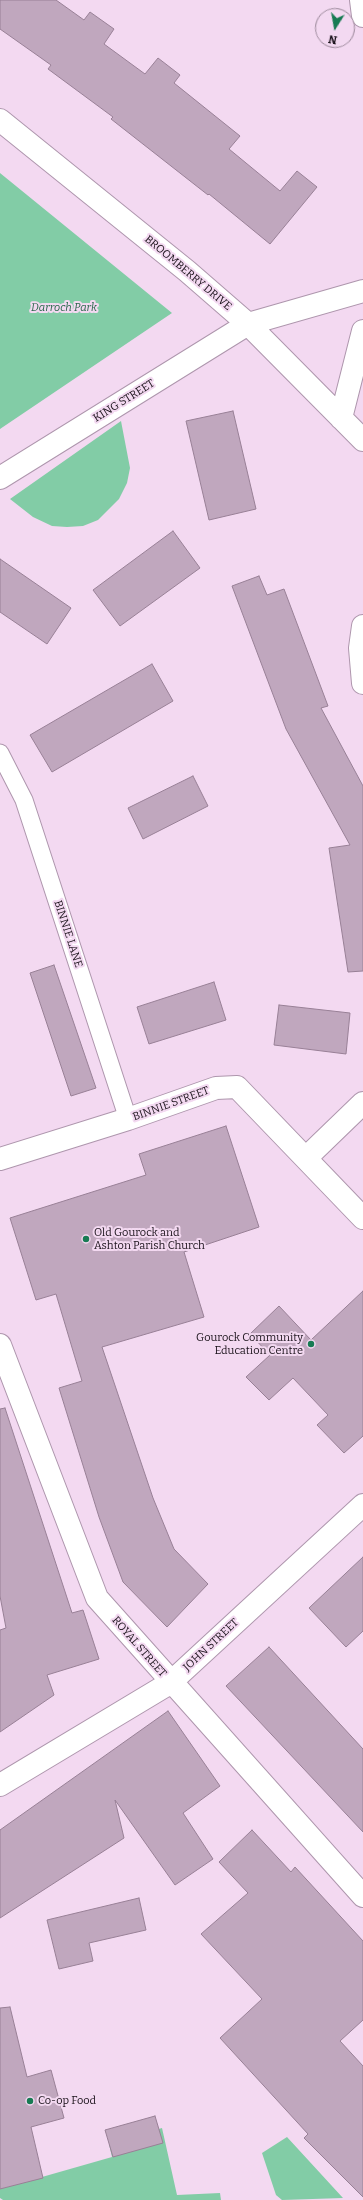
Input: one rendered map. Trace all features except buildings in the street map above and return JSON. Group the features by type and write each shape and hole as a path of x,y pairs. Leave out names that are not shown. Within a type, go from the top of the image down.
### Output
{"street":[{"path":"361,0 363,16"},
{"name":"BROOMBERRY DRIVE","path":"0,120 187,271 248,324 363,440"},
{"name":"KING STREET","path":"0,478 248,324 363,291"},
{"path":"342,418 363,331"},
{"path":"363,626 360,648 363,683"},
{"name":"BINNIE STREET","path":"0,1159 128,1119 216,1088 237,1087 363,1218"},
{"path":"306,1158 363,1103"},
{"name":"ROYAL STREET","path":"0,1345 97,1598 170,1682 363,1896"},
{"name":"JOHN STREET","path":"0,1785 170,1682 363,1505"}],"lane":[{"name":"BINNIE LANE","path":"0,753 24,800 128,1119"}],"green space":[{"name":"Darroch Park","path":"0,173 172,313 0,429"},
{"path":"121,421 130,468 127,483 119,499 98,520 83,526 52,526 33,517 10,499"},
{"path":"162,2128 177,2195 220,2193 221,2200 3,2200 0,2198 0,2189 112,2157 109,2144"},
{"path":"287,2137 343,2198 282,2200 276,2195 262,2153"}],"place":[{"name":"Old Gourock and Ashton Parish Church","path":"86,1239"},
{"name":"Gourock Community Education Centre","path":"311,1344"},
{"name":"Co-op Food","path":"30,2101"}]}
